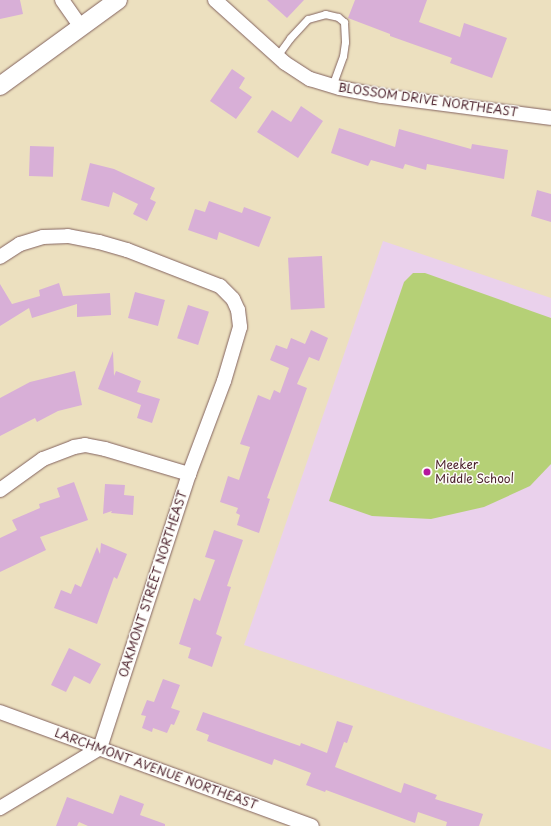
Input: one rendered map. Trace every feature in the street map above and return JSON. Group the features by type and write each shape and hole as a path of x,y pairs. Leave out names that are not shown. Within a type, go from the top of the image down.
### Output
{"street":[{"path":"62,0 81,27"},
{"path":"0,86 118,0"},
{"name":"BLOSSOM DRIVE NORTHEAST","path":"215,0 277,56 304,76 332,86 382,96 551,118"},
{"name":"OAKMONT STREET NORTHEAST","path":"0,257 20,244 43,237 73,237 99,242 127,250 220,286 233,299 238,310 240,327 237,340 224,381 189,474 100,748"},
{"path":"0,490 43,459 74,447 85,445 105,449 189,474"},
{"name":"LARCHMONT AVENUE NORTHEAST","path":"0,712 312,826"},
{"path":"0,808 100,748"}],"lane":[{"path":"277,56 290,38 308,19 325,14 338,17 344,22 343,56 332,86"}],"shaded area":[{"name":"Meeker Middle School","path":"383,241 551,298 551,750 244,645"}],"green space":[{"path":"413,273 425,273 551,318 551,464 530,486 484,507 431,519 372,516 329,501 404,282"}],"building":[{"path":"0,0 20,0 23,14 0,19"},
{"path":"267,0 304,0 287,18"},
{"path":"355,0 427,0 419,22 460,37 464,23 507,38 492,78 450,63 452,58 390,36 390,34 348,18"},
{"path":"232,69 245,78 239,88 252,97 236,119 210,101"},
{"path":"301,106 323,121 298,158 257,132 272,110 291,122"},
{"path":"339,128 395,147 399,129 471,149 472,144 508,150 504,179 427,164 426,170 405,164 403,169 371,160 368,166 331,153"},
{"path":"30,146 54,147 53,177 29,176"},
{"path":"90,163 114,169 155,188 150,199 156,202 147,221 133,214 138,204 113,192 109,207 81,200"},
{"path":"537,190 551,194 551,222 531,216"},
{"path":"209,201 242,213 244,207 271,217 259,247 219,232 217,240 188,230 195,209 205,212"},
{"path":"322,256 325,308 291,310 288,258"},
{"path":"59,283 63,296 110,293 111,315 77,317 77,304 32,318 29,308 0,326 0,284 12,304 40,296 39,290"},
{"path":"135,292 165,300 158,326 128,318"},
{"path":"188,305 209,312 198,345 177,338"},
{"path":"311,330 328,338 319,361 309,357 297,384 307,388 267,498 270,499 259,533 237,525 240,515 236,513 238,508 220,502 228,476 239,480 250,447 240,444 258,395 270,400 274,390 280,393 289,368 270,360 276,345 287,349 291,338 305,344"},
{"path":"113,351 114,376 116,371 141,381 137,392 160,399 152,423 137,418 141,405 98,389"},
{"path":"75,371 82,405 58,411 37,422 35,418 0,436 0,398 30,382"},
{"path":"74,482 88,520 40,537 46,550 0,572 0,538 17,530 12,520 40,508 39,504 60,497 57,488"},
{"path":"105,484 125,485 124,495 134,496 133,515 111,513 112,511 103,514"},
{"path":"214,530 243,540 227,586 231,587 216,634 222,637 212,667 188,658 191,648 179,644 194,598 200,601 215,560 205,557"},
{"path":"101,543 127,554 117,579 114,577 97,624 54,608 61,590 71,594 75,584 81,587 97,547 100,554"},
{"path":"69,648 101,664 90,684 74,676 66,692 51,685"},
{"path":"163,679 180,685 171,708 180,711 174,725 171,724 167,733 153,728 152,732 142,728 146,716 141,715 147,700 154,702"},
{"path":"203,712 300,746 301,743 327,753 337,721 353,726 347,743 344,742 335,767 401,793 404,783 437,795 435,799 483,814 479,826 446,826 447,822 418,812 415,823 326,790 325,792 306,785 311,773 274,759 272,765 207,741 209,735 196,730"},
{"path":"120,795 144,804 140,815 165,824 165,826 88,826 79,822 77,826 56,826 67,797 113,814"}],"place":[{"name":"Meeker Middle School","path":"427,472"}]}
